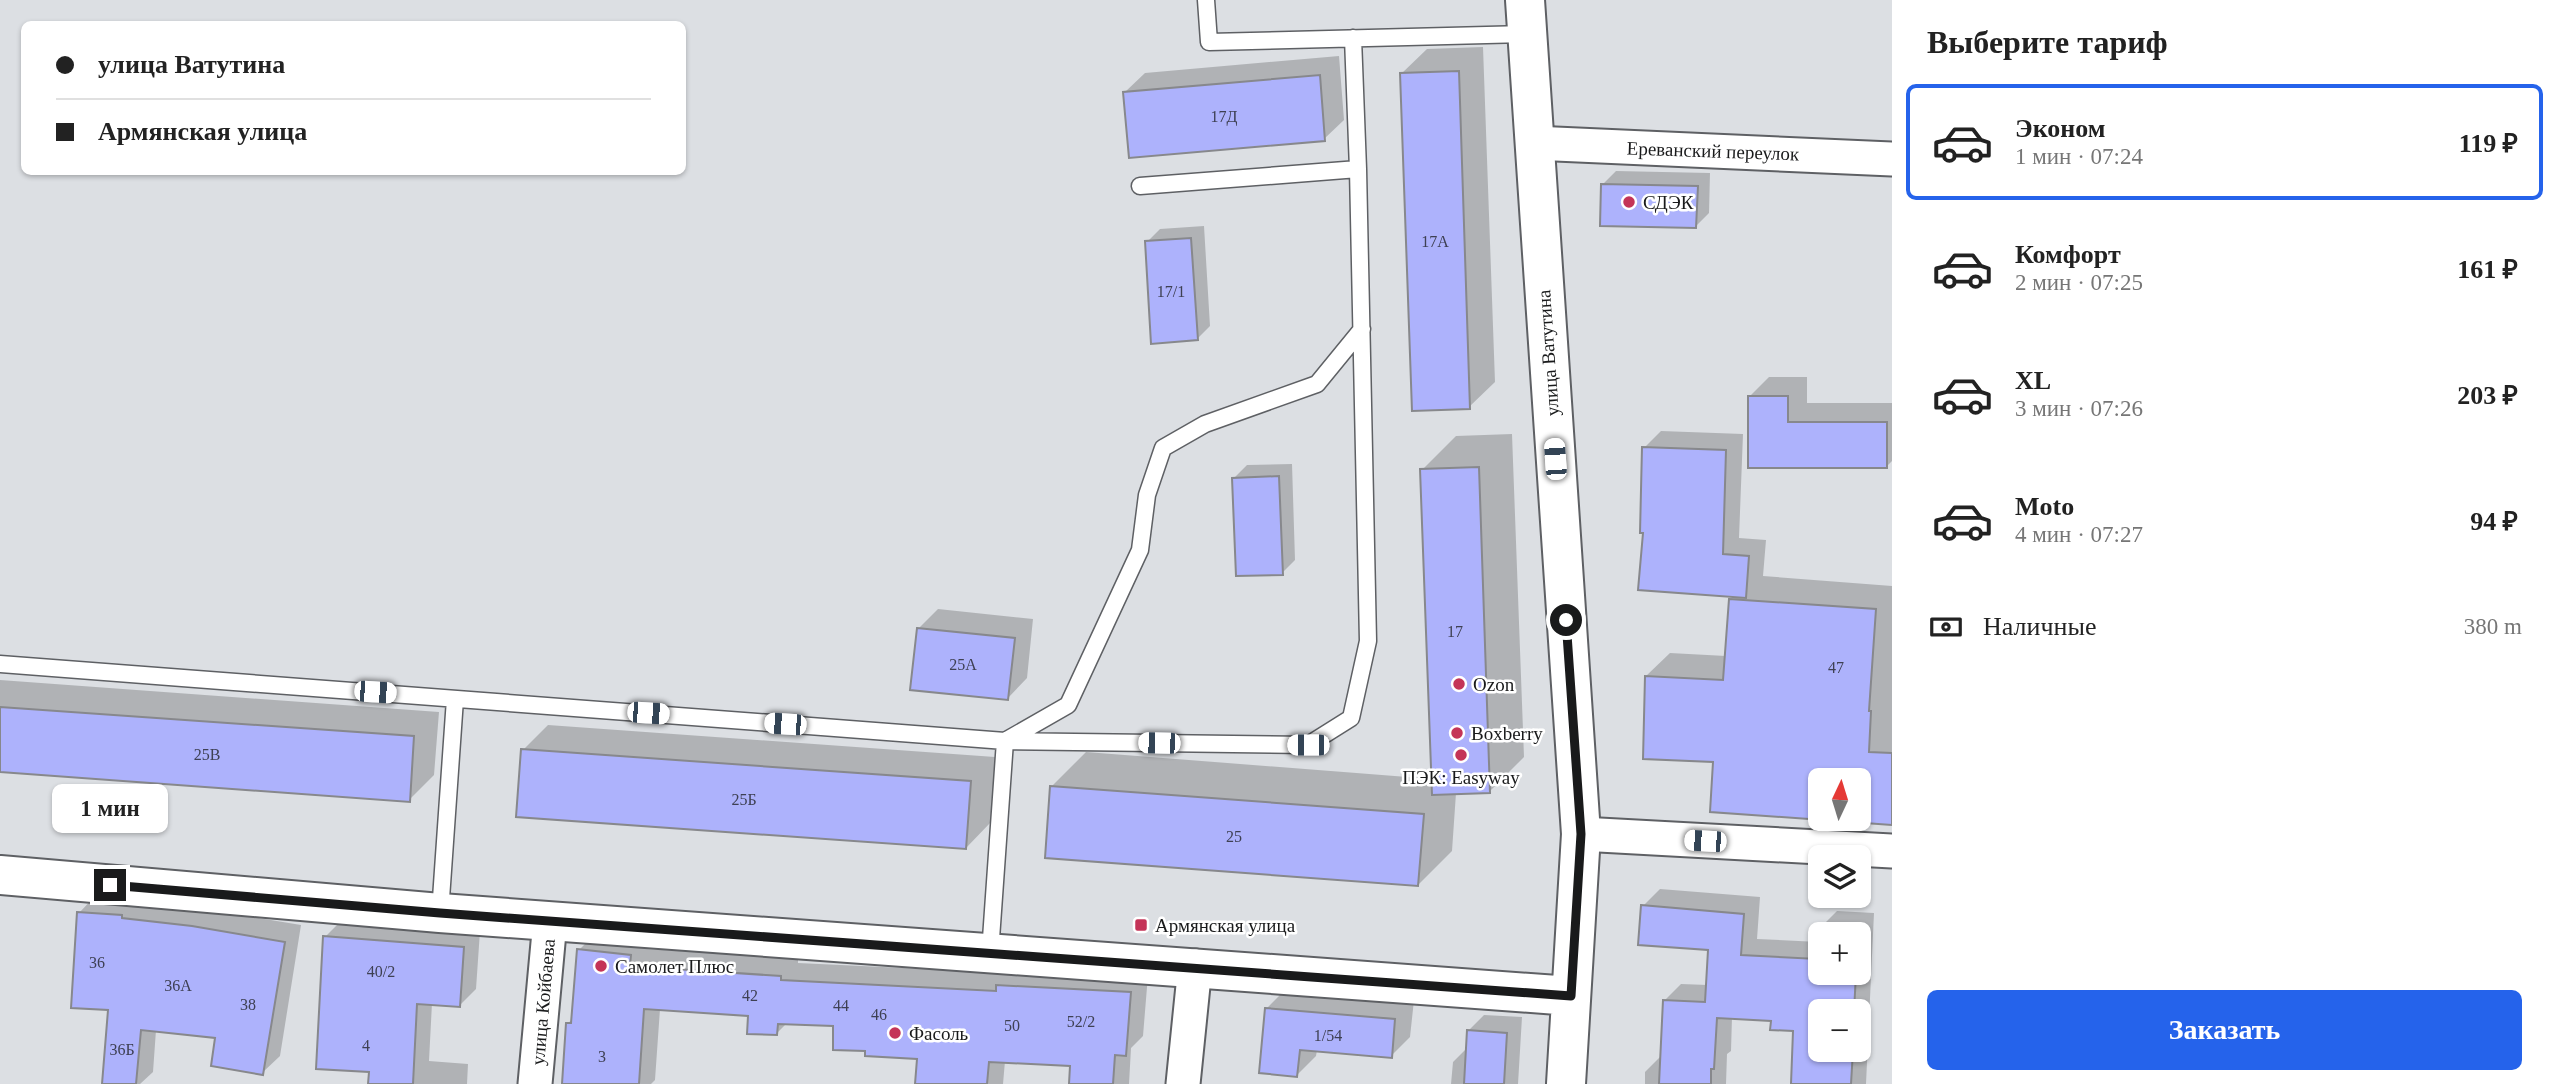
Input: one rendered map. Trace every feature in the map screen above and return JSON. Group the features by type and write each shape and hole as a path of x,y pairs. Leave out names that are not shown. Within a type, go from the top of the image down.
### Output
{"main road":[{"name":"улица Ватутина","path":"1526,17 1581,834 1566,1084"},
{"path":"0,875 440,913 1571,996"}],"street":[{"name":"Ереванский переулок","path":"1534,143 1892,159"},
{"path":"1581,834 1892,851"},
{"name":"улица Койбаева","path":"535,1084 550,921"},
{"path":"1183,1084 1195,967"}],"lane":[{"path":"1206,0 1209,42 1353,38 1526,17"},
{"path":"0,664 1005,741 1308,745 1351,718 1368,641 1353,38"},
{"path":"1140,186 1358,169"},
{"path":"1005,741 1068,705 1140,550 1147,495 1163,448 1205,424 1318,384 1362,329"},
{"path":"440,913 455,699"},
{"path":"990,953 1005,741"}],"building":[{"path":"1459,71 1470,409 1412,411 1400,73"},
{"path":"1320,75 1325,141 1129,158 1123,92"},
{"path":"1601,184 1698,186 1696,228 1600,226"},
{"path":"1191,238 1198,340 1151,344 1145,241"},
{"path":"1748,396 1788,396 1788,422 1887,422 1887,468 1748,468"},
{"path":"1642,447 1726,450 1723,554 1749,556 1746,598 1638,590 1643,533 1640,533"},
{"path":"1479,467 1490,793 1432,795 1420,469"},
{"path":"1279,476 1283,575 1236,576 1232,478"},
{"path":"1729,599 1876,609 1869,752 1892,753 1892,825 1871,824 1871,768 1808,768 1808,819 1710,812 1713,762 1643,759 1645,676 1723,680"},
{"path":"917,628 1015,638 1008,700 910,690"},
{"path":"0,707 414,736 410,802 0,772"},
{"path":"521,749 971,781 966,849 516,817"},
{"path":"1050,786 1424,814 1418,886 1045,858"},
{"path":"1641,905 1744,914 1741,955 1808,959 1808,985 1855,985 1855,999 1808,999 1808,1062 1852,1062 1851,1084 1791,1084 1793,1031 1770,1030 1771,1021 1717,1018 1711,1084 1659,1084 1663,1000 1705,1002 1708,950 1638,945"},
{"path":"77,912 122,915 122,918 192,926 285,942 263,1075 211,1066 215,1038 141,1030 136,1084 102,1084 108,1010 71,1008"},
{"path":"323,936 464,947 460,1007 417,1004 413,1084 368,1084 369,1072 316,1069"},
{"path":"577,949 631,955 630,966 781,976 781,980 996,991 996,985 1131,992 1126,1056 1115,1055 1113,1084 1069,1084 1070,1066 989,1062 987,1084 915,1084 917,1059 865,1056 865,1051 833,1050 833,1026 778,1024 777,1035 747,1034 748,1016 644,1009 639,1084 562,1084 566,1023 571,1023"},
{"path":"1265,1008 1395,1019 1392,1058 1300,1050 1297,1077 1259,1073"},
{"path":"1467,1030 1507,1033 1504,1084 1464,1084"}],"place":[{"name":"СДЭК","path":"1629,202"},
{"name":"Ozon","path":"1459,684"},
{"name":"Boxberry","path":"1457,733"},
{"name":"ПЭК: Easyway","path":"1461,755"},
{"name":"Армянская улица","path":"1141,925"},
{"name":"Самолет Плюс","path":"601,966"},
{"name":"Фасоль","path":"895,1033"}],"route":[{"path":"110,885 440,913 1571,996 1581,834 1566,620"}]}
